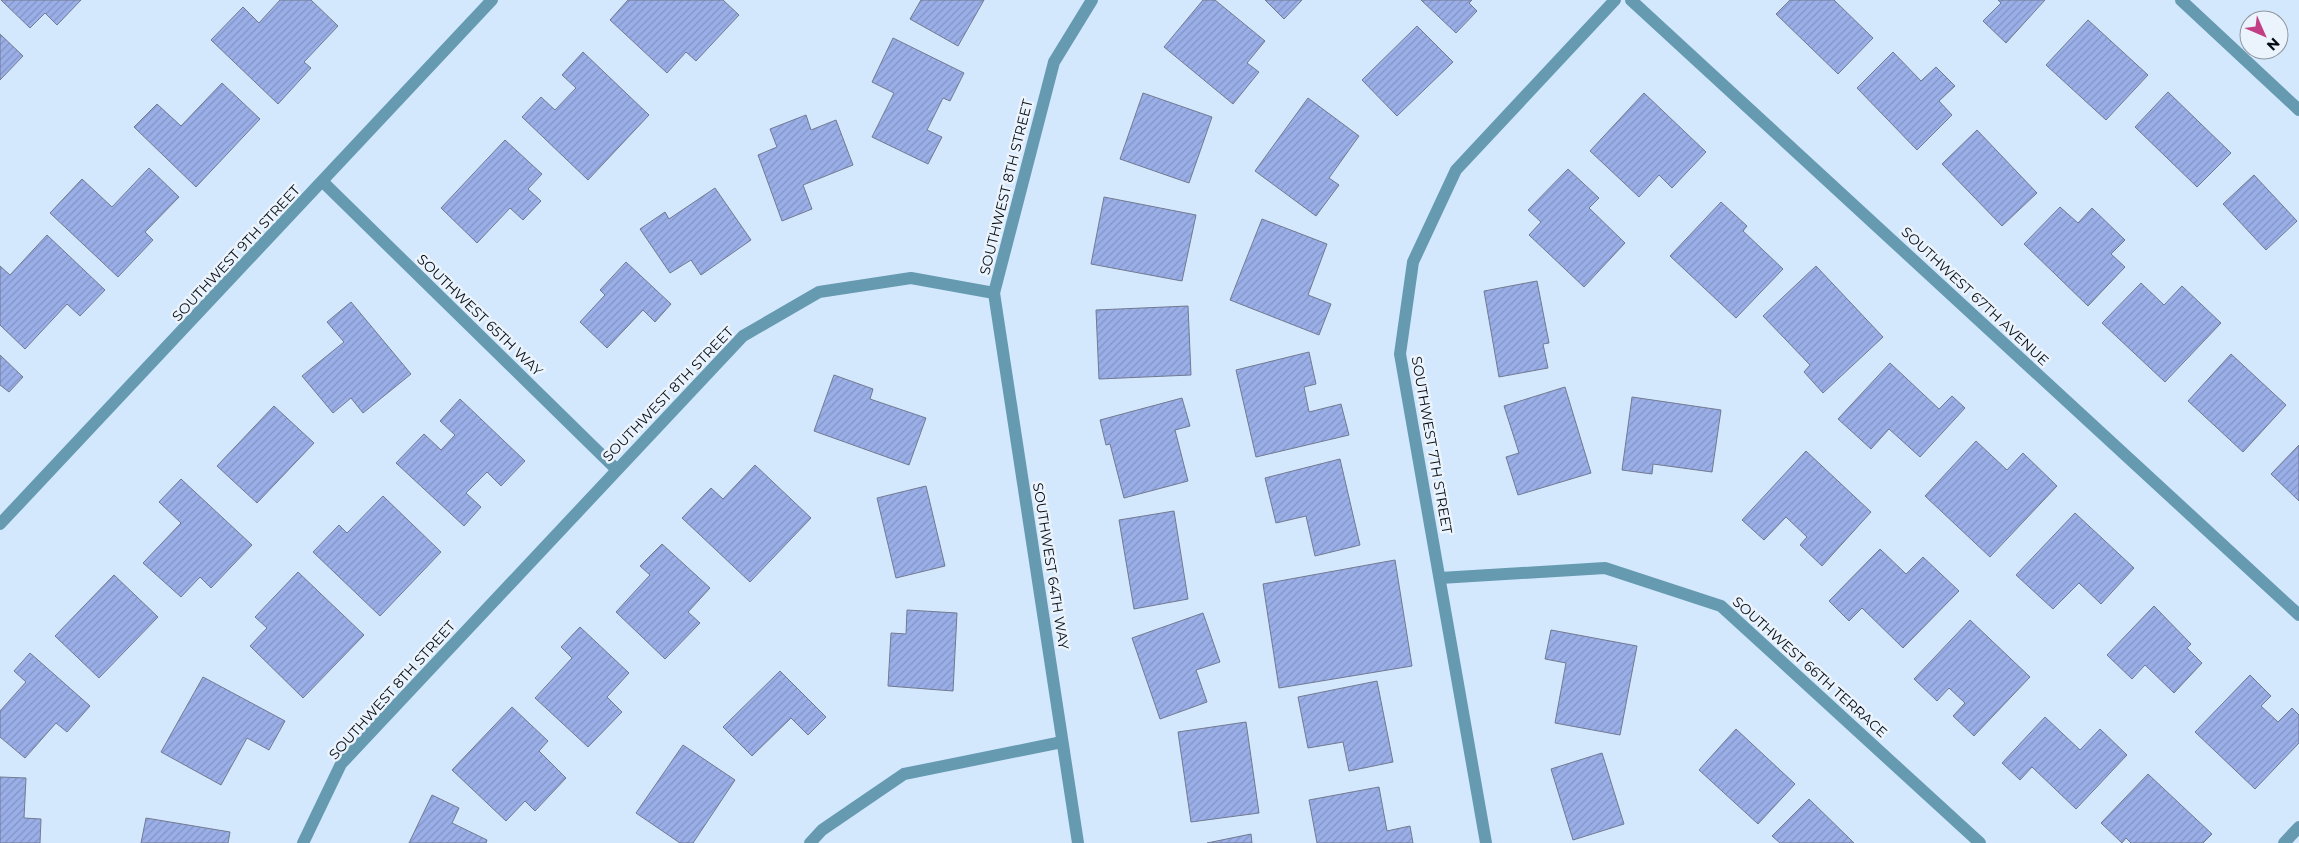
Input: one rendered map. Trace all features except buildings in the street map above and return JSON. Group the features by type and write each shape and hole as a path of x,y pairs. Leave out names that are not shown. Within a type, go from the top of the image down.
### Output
{"street":[{"name":"SOUTHWEST 9TH STREET","path":"0,524 492,0"},
{"name":"SOUTHWEST 8TH STREET","path":"303,842 341,764 616,469 743,336 819,292 911,278 994,293 1054,62 1092,0"},
{"name":"SOUTHWEST 7TH STREET","path":"1486,843 1400,354 1413,262 1456,170 1615,0"},
{"name":"SOUTHWEST 67TH AVENUE","path":"1631,0 2299,615"},
{"path":"2181,0 2299,110"},
{"name":"SOUTHWEST 65TH WAY","path":"322,182 616,469"},
{"name":"SOUTHWEST 64TH WAY","path":"994,293 1078,843"},
{"name":"SOUTHWEST 66TH TERRACE","path":"1440,578 1605,568 1721,606 1980,843"},
{"path":"810,843 822,830 904,774 1062,742"},
{"path":"2284,843 2299,826"}]}
